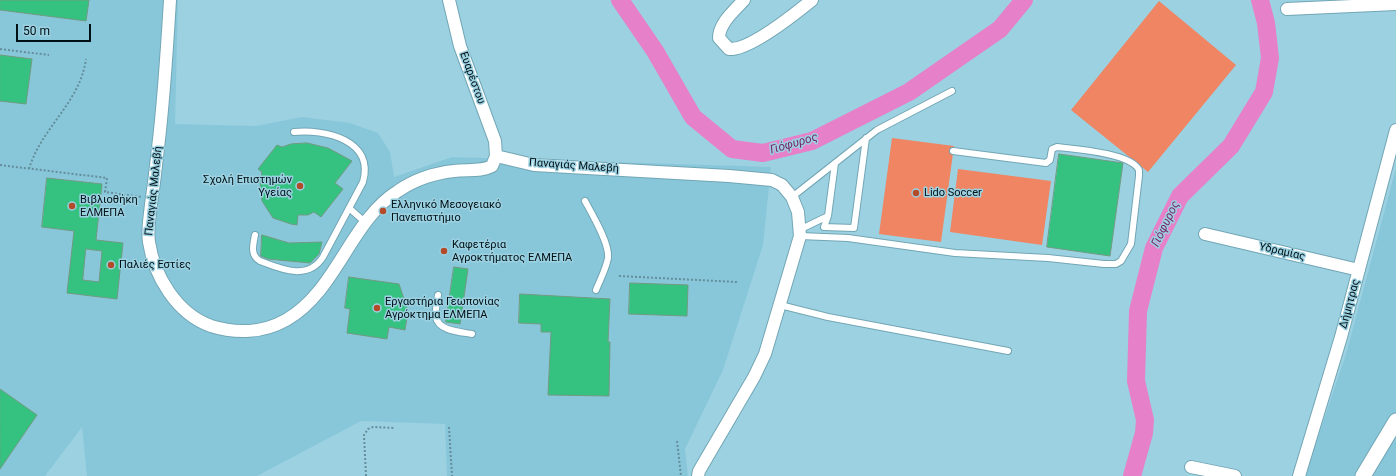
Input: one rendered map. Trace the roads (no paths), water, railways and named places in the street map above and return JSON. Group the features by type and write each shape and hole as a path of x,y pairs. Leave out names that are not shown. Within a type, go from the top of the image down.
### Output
{"street":[{"name":"Παναγιάς Μαλεβή","path":"170,0 159,138 148,233 149,244 157,269 167,290 179,306 197,320 219,329 252,331 272,326 286,320 305,306 332,274 366,223 387,199 411,184 448,172 490,168 496,160 496,156 534,165 772,180 782,185 792,197 798,212 800,233 780,305 765,354 754,377 718,436 699,471 698,476"},
{"name":"Ευαρέστου","path":"449,0 460,46 495,141 496,156"},
{"path":"744,0 725,22 720,32 719,38 726,47 732,49 746,45 788,18 812,0"},
{"path":"1287,9 1396,4"},
{"name":"Δήμητρας","path":"1299,476 1325,393 1396,130"},
{"name":"Υδραμίας","path":"1205,234 1359,270"},
{"path":"1363,476 1396,422"},
{"path":"1190,467 1235,476"}],"lane":[{"path":"792,197 876,130 952,91"},
{"path":"255,235 253,253 256,259 292,271 309,270 320,263 362,186 365,174 363,158 358,150 340,138 330,135 314,132 294,132"},
{"path":"835,163 828,216 824,227 854,228 866,138"},
{"path":"800,233 955,253 1048,258 1104,264 1116,264 1121,261 1126,254 1131,244 1140,176 1138,170 1131,162 1113,155 1057,147 1052,149 1050,160 1046,163 954,151"},
{"path":"586,201 606,244 608,252 607,262 596,290"},
{"path":"349,208 366,223"},
{"path":"800,233 828,216"},
{"path":"438,295 436,318 439,323 444,328 472,334"},
{"path":"780,305 828,317 1008,351"}],"waterway":[{"name":"Γιόφυρος","path":"620,0 655,51 693,117 732,149 763,153 812,141 909,92 1000,29 1024,0"},
{"name":"Γιόφυρος","path":"1132,476 1144,433 1145,420 1136,381 1138,311 1154,248 1180,196 1231,146 1264,92 1270,58 1266,23 1260,0"}],"place":[{"name":"Σχολή Επιστημών Υγείας","path":"300,186"},
{"name":"Lido Soccer","path":"916,193"},
{"name":"Βιβλιοθήκη ΕΛΜΕΠΑ","path":"72,206"},
{"name":"Ελληνικό Μεσογειακό Πανεπιστήμιο","path":"383,211"},
{"name":"Καφετέρια Αγροκτήματος ΕΛΜΕΠΑ","path":"444,251"},
{"name":"Παλιές Εστίες","path":"111,265"},
{"name":"Εργαστήρια Γεωπονίας Αγρόκτημα ΕΛΜΕΠΑ","path":"377,308"}]}
